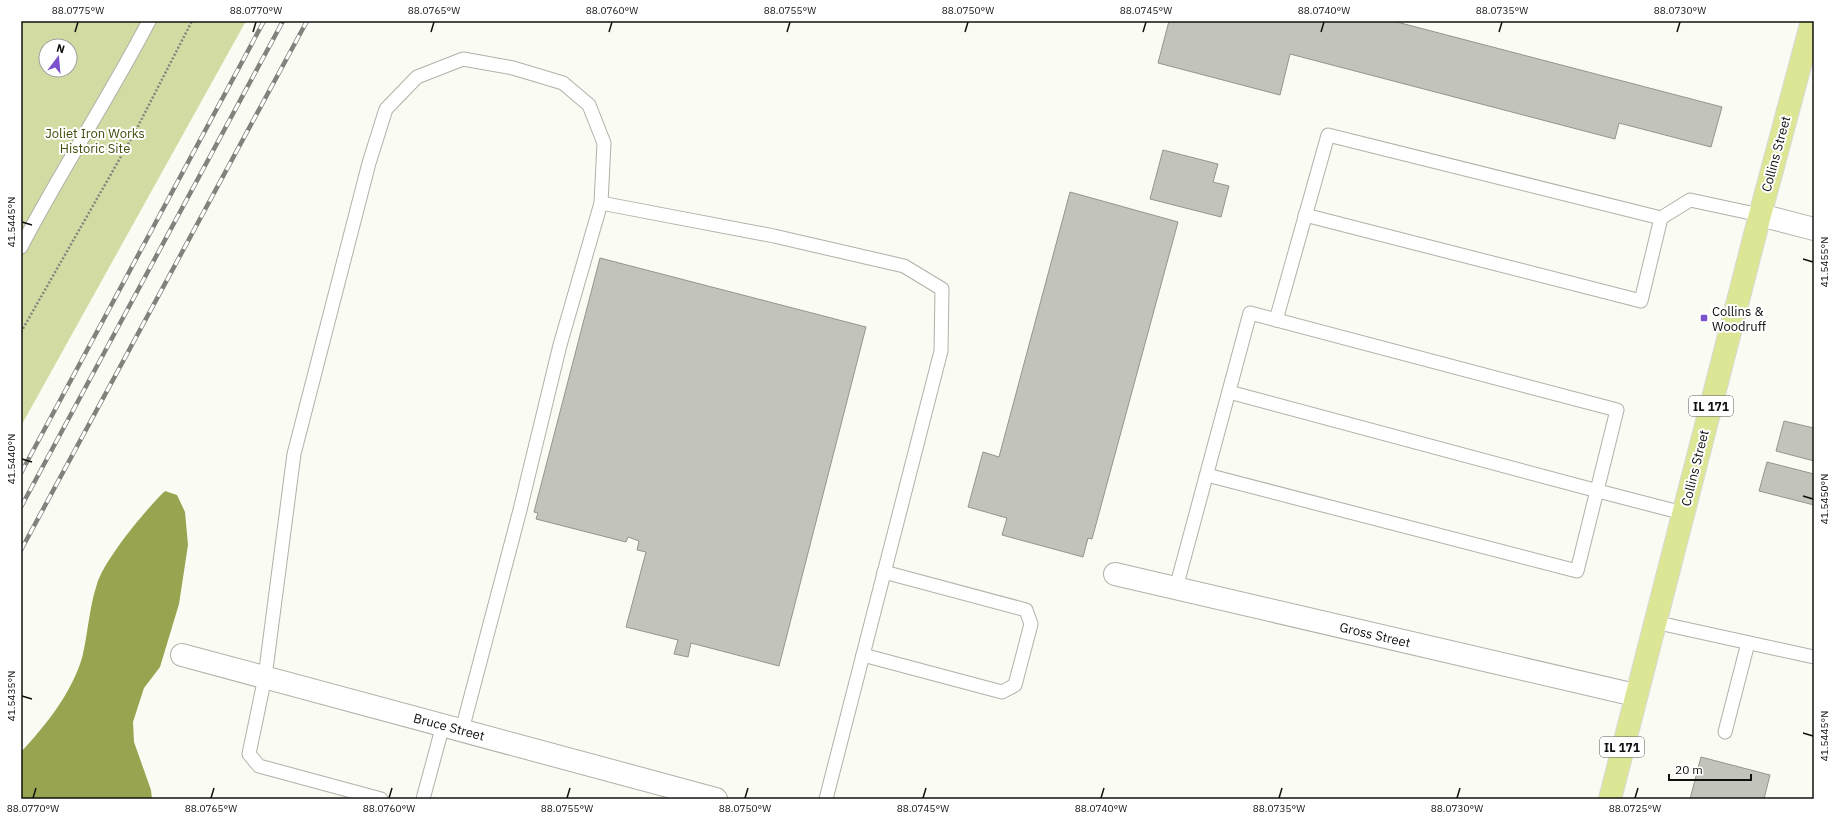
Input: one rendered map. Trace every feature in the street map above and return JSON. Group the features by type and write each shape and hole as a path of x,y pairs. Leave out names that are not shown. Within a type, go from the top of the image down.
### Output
{"main road":[{"name":"Collins Street","path":"1610,799 1635,695 1812,21"}],"street":[{"path":"1760,215 1814,229"},
{"name":"Gross Street","path":"1115,574 1635,695"},
{"name":"Bruce Street","path":"182,655 716,799"}],"lane":[{"path":"21,247 49,193 129,60 149,21"},
{"path":"381,799 259,766 249,754 265,677 294,454 369,163 386,109 417,77 463,59 513,68 562,83 589,105 604,143 601,203 560,345 520,510 452,728 423,799"},
{"path":"1276,320 1328,135 1661,218"},
{"path":"1306,215 1641,301 1661,218 1690,200 1760,215"},
{"path":"601,203 774,236 904,266 942,289 941,351 826,799"},
{"path":"1176,588 1250,313 1617,410 1577,571 1207,476"},
{"path":"1229,392 1683,513"},
{"path":"863,655 1002,692 1015,685 1031,624 1026,610 884,572"},
{"path":"1654,622 1814,657"},
{"path":"1724,732 1748,643"}],"path":[{"path":"21,332 135,132 192,21"}],"green space":[{"name":"Joliet Iron Works Historic Site","path":"21,21 246,21 21,426"}],"shaded area":[{"path":"165,491 177,495 185,512 188,545 179,604 160,667 144,688 133,722 134,742 151,790 152,799 21,799 21,752 40,731 57,708 77,671 84,649 94,593 101,574 126,535"}],"building":[{"path":"1169,21 1393,21 1722,107 1711,147 1619,123 1615,139 1290,54 1280,95 1158,63"},
{"path":"1163,150 1218,164 1213,182 1229,186 1221,217 1150,199"},
{"path":"1070,192 1178,222 1092,539 1088,538 1083,557 1002,535 1007,518 968,507 983,452 999,457"},
{"path":"600,258 866,327 779,666 691,643 688,657 674,654 678,640 626,627 646,552 637,550 639,541 628,537 626,542 536,519 538,513 534,512"},
{"path":"1784,421 1814,428 1814,461 1776,451"},
{"path":"1767,462 1814,474 1814,505 1759,491"},
{"path":"1701,757 1770,775 1764,799 1690,799"}],"railway":[{"path":"21,473 264,21"},
{"path":"21,507 283,21"},
{"path":"21,550 307,21"}],"place":[{"name":"Collins & Woodruff","path":"1704,318"}]}
